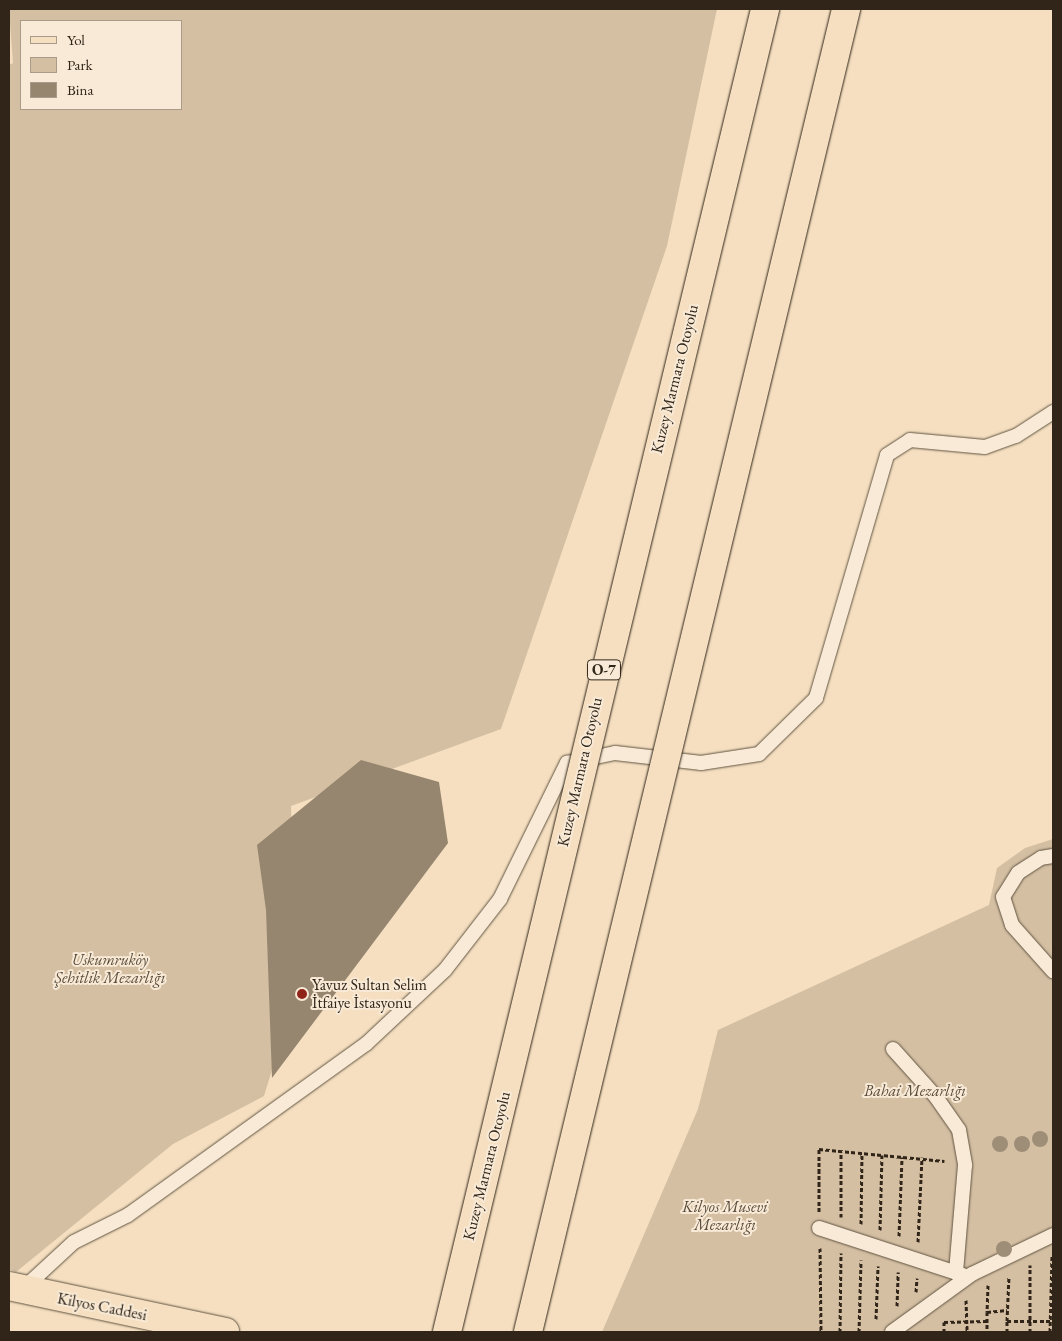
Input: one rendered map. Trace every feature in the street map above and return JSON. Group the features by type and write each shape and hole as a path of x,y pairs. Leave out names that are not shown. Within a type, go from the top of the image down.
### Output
{"main road":[{"name":"Kuzey Marmara Otoyolu","path":"447,1332 765,9"},
{"path":"528,1332 846,9"},
{"name":"Kilyos Caddesi","path":"15,1288 225,1332"}],"lane":[{"path":"15,1288 74,1242 136,1210 366,1044 444,970 500,900 567,763 615,753 701,763 759,754 816,698 887,455 910,440 985,447 1016,436 1053,412"},
{"path":"1053,856 1041,858 1018,873 1003,897 1012,925 1053,971"},
{"path":"893,1049 936,1097 959,1130 965,1165 963,1277"},
{"path":"819,1228 918,1260 963,1277"},
{"path":"892,1332 963,1277 1053,1235"}],"path":[{"path":"821,1332 819,1149 944,1159 944,1169"},
{"path":"897,1306 902,1157"},
{"path":"916,1295 922,1157"},
{"path":"1050,1332 1053,1235"},
{"path":"1030,1332 1031,1245"},
{"path":"1007,1332 1009,1255"},
{"path":"987,1332 988,1266"},
{"path":"963,1277 968,1332"},
{"path":"987,1312 1007,1310"},
{"path":"944,1332 944,1322 987,1321"},
{"path":"1006,1321 1051,1321"}],"green space":[{"name":"Uskumruköy Şehitlik Mezarlığı","path":"9,9 717,9 667,246 501,729 291,806 296,991 264,1096 173,1144 16,1272 9,1269 9,65 13,63"},
{"name":"Bahai Mezarlığı","path":"1053,839 1053,1332 602,1332 698,1109 718,1030 989,905 997,868 1025,848"}],"building":[{"name":"Yavuz Sultan Selim İtfaiye İstasyonu","path":"361,760 439,782 448,843 272,1078 266,910 257,845"}],"place":[{"name":"Yavuz Sultan Selim İtfaiye İstasyonu","path":"302,994"}],"park label":[{"name":"Kilyos Musevi Mezarlığı","path":"725,1216"}]}
